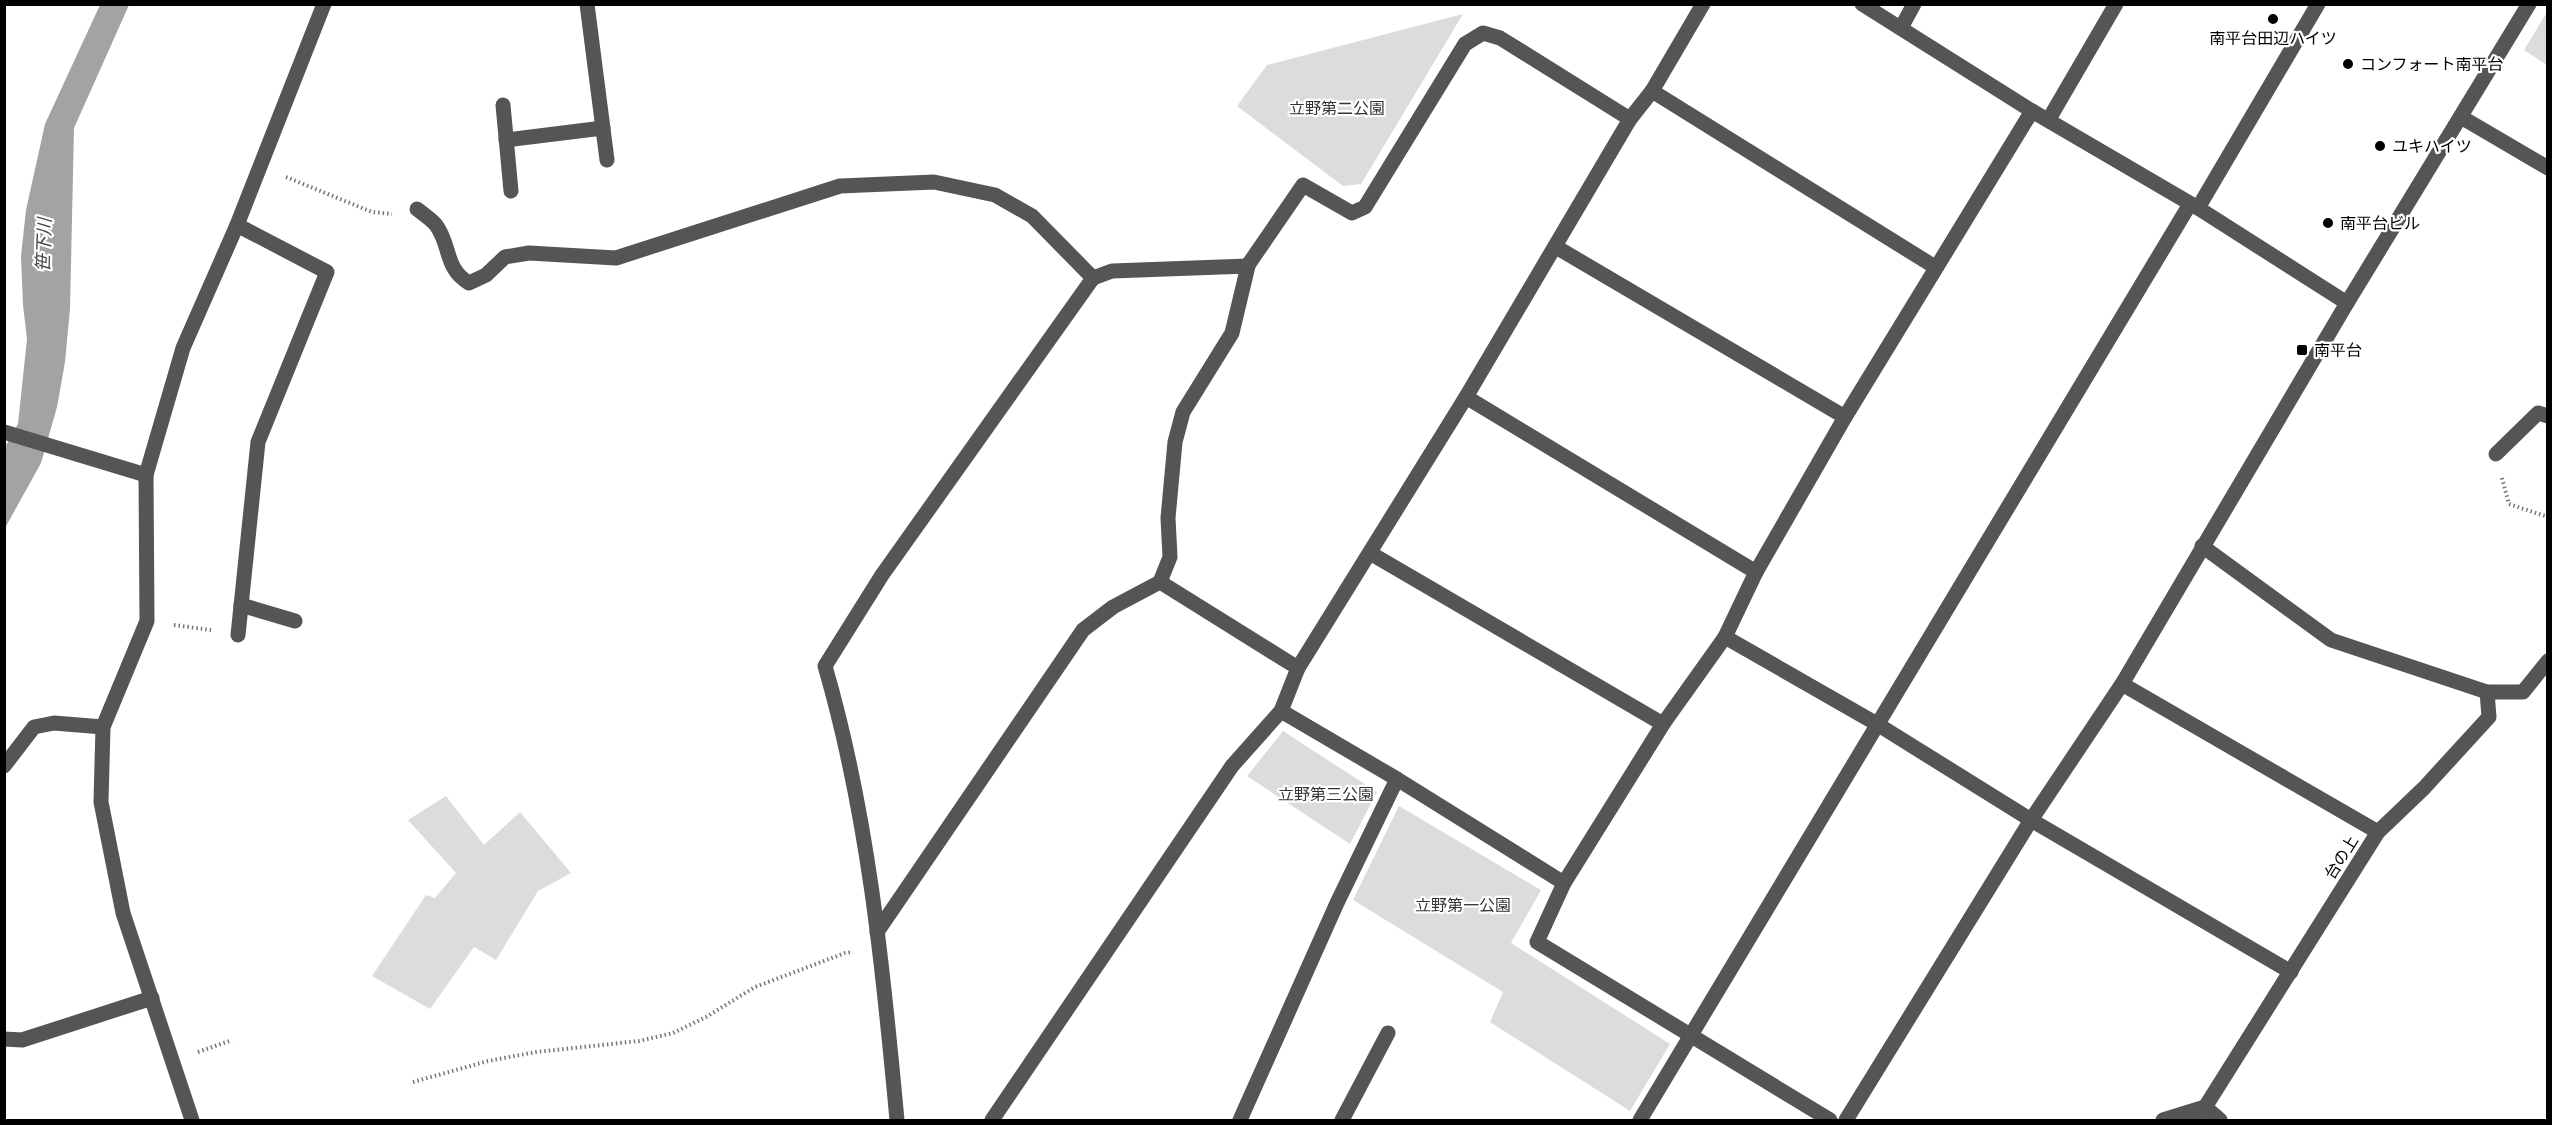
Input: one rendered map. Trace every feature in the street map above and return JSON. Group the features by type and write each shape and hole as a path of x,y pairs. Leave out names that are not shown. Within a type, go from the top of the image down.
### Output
{"street":[{"path":"192,1120 123,913 101,802 103,727 147,621 146,474 183,348 237,225 324,4"},
{"path":"587,4 607,160"},
{"path":"992,1120 1232,766 1281,711 1298,669 1466,398 1630,119 1652,91 1703,4"},
{"path":"1862,4 2032,111 2194,206 2347,303"},
{"path":"1901,28 1914,4"},
{"path":"2049,119 2116,4"},
{"path":"1640,1120 1692,1037 1877,724 2318,4"},
{"path":"1846,1120 2031,820 2122,684 2347,303 2529,4"},
{"path":"877,932 1083,630 1113,607 1160,582 1170,557 1168,518 1175,442 1183,412 1232,333 1248,266 1246,268 1303,185 1352,213 1365,207 1465,44 1483,33 1500,38 1630,119"},
{"path":"1652,91 1935,267"},
{"path":"503,105 511,191"},
{"path":"1830,1120 1537,942 1564,883 1663,724 1725,637 1756,572 1845,417 2032,111"},
{"path":"2462,117 2547,168"},
{"path":"506,140 603,128"},
{"path":"417,209 436,225 447,249 450,264 461,279 469,283 486,274 505,257 529,253 616,258 840,186 934,182 996,195 1032,216 1093,278"},
{"path":"237,225 327,272 258,442 238,635"},
{"path":"1556,247 1845,417"},
{"path":"897,1120 870,877 843,727 825,666 882,575 1093,278 1112,271 1248,266"},
{"path":"1466,398 1756,572"},
{"path":"2496,454 2538,413 2547,416"},
{"path":"4,432 146,474"},
{"path":"2202,546 2331,640 2487,692 2523,692 2547,661"},
{"path":"1370,553 1663,724"},
{"path":"1160,582 1298,669"},
{"path":"241,605 295,621"},
{"path":"1725,637 1877,724 2031,820 2291,972"},
{"path":"2122,684 2378,832"},
{"name":"台の上","path":"2197,1120 2378,832 2424,788 2489,717 2487,692"},
{"path":"1281,711 1564,883"},
{"path":"4,766 34,727 54,723 103,727"},
{"path":"1240,1120 1337,903 1397,780"},
{"path":"4,1039 22,1040 152,998"},
{"path":"1342,1120 1388,1033"},
{"path":"2163,1120 2205,1107 2220,1120"}],"path":[{"path":"305,185 372,212 401,215 409,207 417,209"},
{"path":"2496,454 2509,504 2547,517"},
{"path":"147,621 238,635"},
{"path":"413,1082 488,1061 526,1054 639,1041 673,1033 706,1017 754,987 844,953 879,948"},
{"path":"173,1063 215,1044 232,1040"}],"green space":[{"path":"2547,12 2548,65 2524,50"},
{"name":"立野第二公園","path":"1463,14 1361,184 1343,186 1237,106 1267,65"},
{"name":"立野第三公園","path":"1283,731 1377,792 1350,844 1247,776"},
{"path":"446,796 484,845 520,812 571,873 538,891 496,960 474,947 430,1009 372,976 426,895 435,898 456,873 408,820"},
{"name":"立野第一公園","path":"1399,806 1541,890 1511,943 1670,1044 1630,1111 1490,1022 1503,992 1353,900"}],"water":[{"name":"笹下川","path":"100,5 129,5 74,128 70,309 65,362 57,407 41,463 5,528 5,447 18,424 27,339 21,256 26,210 45,124"}],"place":[{"name":"南平台田辺ハイツ","path":"2273,19"},
{"name":"コンフォート南平台","path":"2348,64"},
{"name":"ユキハイツ","path":"2380,146"},
{"name":"南平台ビル","path":"2328,223"},
{"name":"南平台","path":"2302,350"}]}
